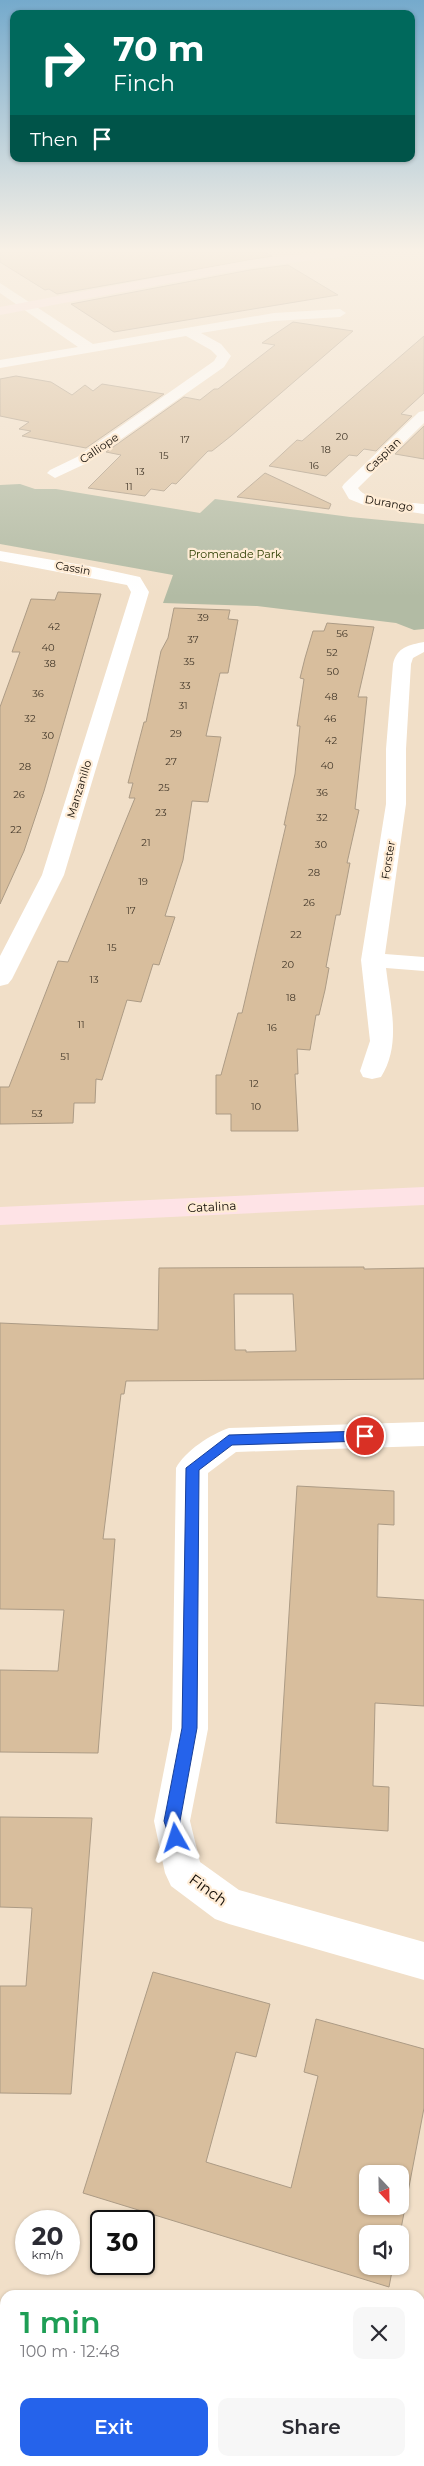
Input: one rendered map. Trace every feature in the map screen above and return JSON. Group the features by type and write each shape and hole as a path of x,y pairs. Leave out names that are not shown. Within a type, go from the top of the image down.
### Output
{"street":[{"name":"Calliope","path":"55,473 82,460 215,367"},
{"name":"Caspian","path":"355,496 350,487 424,415"},
{"name":"Durango","path":"355,496 370,502 424,509"},
{"name":"Cassin","path":"0,556 94,572 134,582 140,592"},
{"name":"Manzanillo","path":"0,979 53,875 126,632 140,592"},
{"name":"Forster","path":"372,1071 382,1041 373,960 396,804 396,749 402,664 404,656 418,648"},
{"path":"373,960 424,964"},
{"name":"Catalina","path":"0,1216 424,1196"},
{"name":"Finch","path":"424,1434 229,1440 192,1468 190,1728 172,1821 184,1873 229,1906 424,1961"}],"green space":[{"name":"Promenade Park","path":"20,484 35,489 56,489 200,513 215,499 350,517 424,524 424,629 414,630 396,623 257,606 163,603 173,575 0,544 0,485"}],"building":[{"path":"246,367 311,367 231,436 212,451 208,451 176,484 172,483 164,491 151,489 145,496 88,488 121,455 106,452 184,397 200,400 214,389 218,389"},
{"path":"388,367 424,367 424,393 401,414 412,416 376,451 364,449 357,456 349,455 326,476 269,466 297,440 302,441"},
{"path":"16,376 51,382 72,395 85,385 93,391 102,384 164,394 86,448 22,436 31,431 19,429 29,422 0,416 0,379"},
{"path":"424,426 424,459 395,454"},
{"path":"265,473 331,504 329,509 237,497"},
{"path":"58,592 101,594 44,791 24,851 0,904 0,707 20,652 12,652 31,599 55,600"},
{"path":"174,608 230,610 228,619 238,620 228,673 220,673 206,736 221,737 208,802 192,801 183,860 165,916 175,917 159,965 153,964 141,1002 127,1000 102,1080 96,1079 95,1103 74,1103 73,1123 0,1124 0,1087 9,1087 58,961 68,962 135,798 129,798 133,783 128,783 144,722 146,722 161,651 168,638"},
{"path":"327,623 374,627 358,697 367,697 355,809 359,810 347,863 350,863 340,915 336,915 326,967 329,968 325,990 319,1015 316,1015 310,1050 297,1049 298,1074 295,1074 298,1131 231,1131 231,1114 216,1114 216,1075 221,1075 238,1013 242,1013 286,825 284,825 295,774 300,726 297,726 304,679 300,678 313,631 324,631"},
{"path":"159,1268 424,1268 424,1379 126,1381 124,1394 121,1394 103,1539 115,1539 98,1753 0,1752 0,1670 58,1671 64,1610 0,1609 0,1323 158,1330","holes":["234,1294 293,1294 296,1351 246,1352 246,1350 235,1350"]},
{"path":"297,1486 394,1491 394,1525 378,1524 377,1597 424,1600 424,1706 375,1703 373,1786 389,1787 388,1831 276,1823"},
{"path":"0,1817 92,1818 71,2094 0,2093 0,1986 26,1986 32,1908 0,1907"},
{"path":"153,1972 270,2004 256,2057 236,2052 206,2162 291,2188 318,2076 304,2072 316,2019 424,2049 424,2108 409,2187 409,2165 359,2165 359,2215 404,2215 402,2225 359,2225 359,2275 391,2275 389,2287 155,2215 155,2210 138,2210 83,2193"}],"route":[{"path":"176,1838 172,1821 190,1728 192,1468 229,1440 365,1436"}]}
